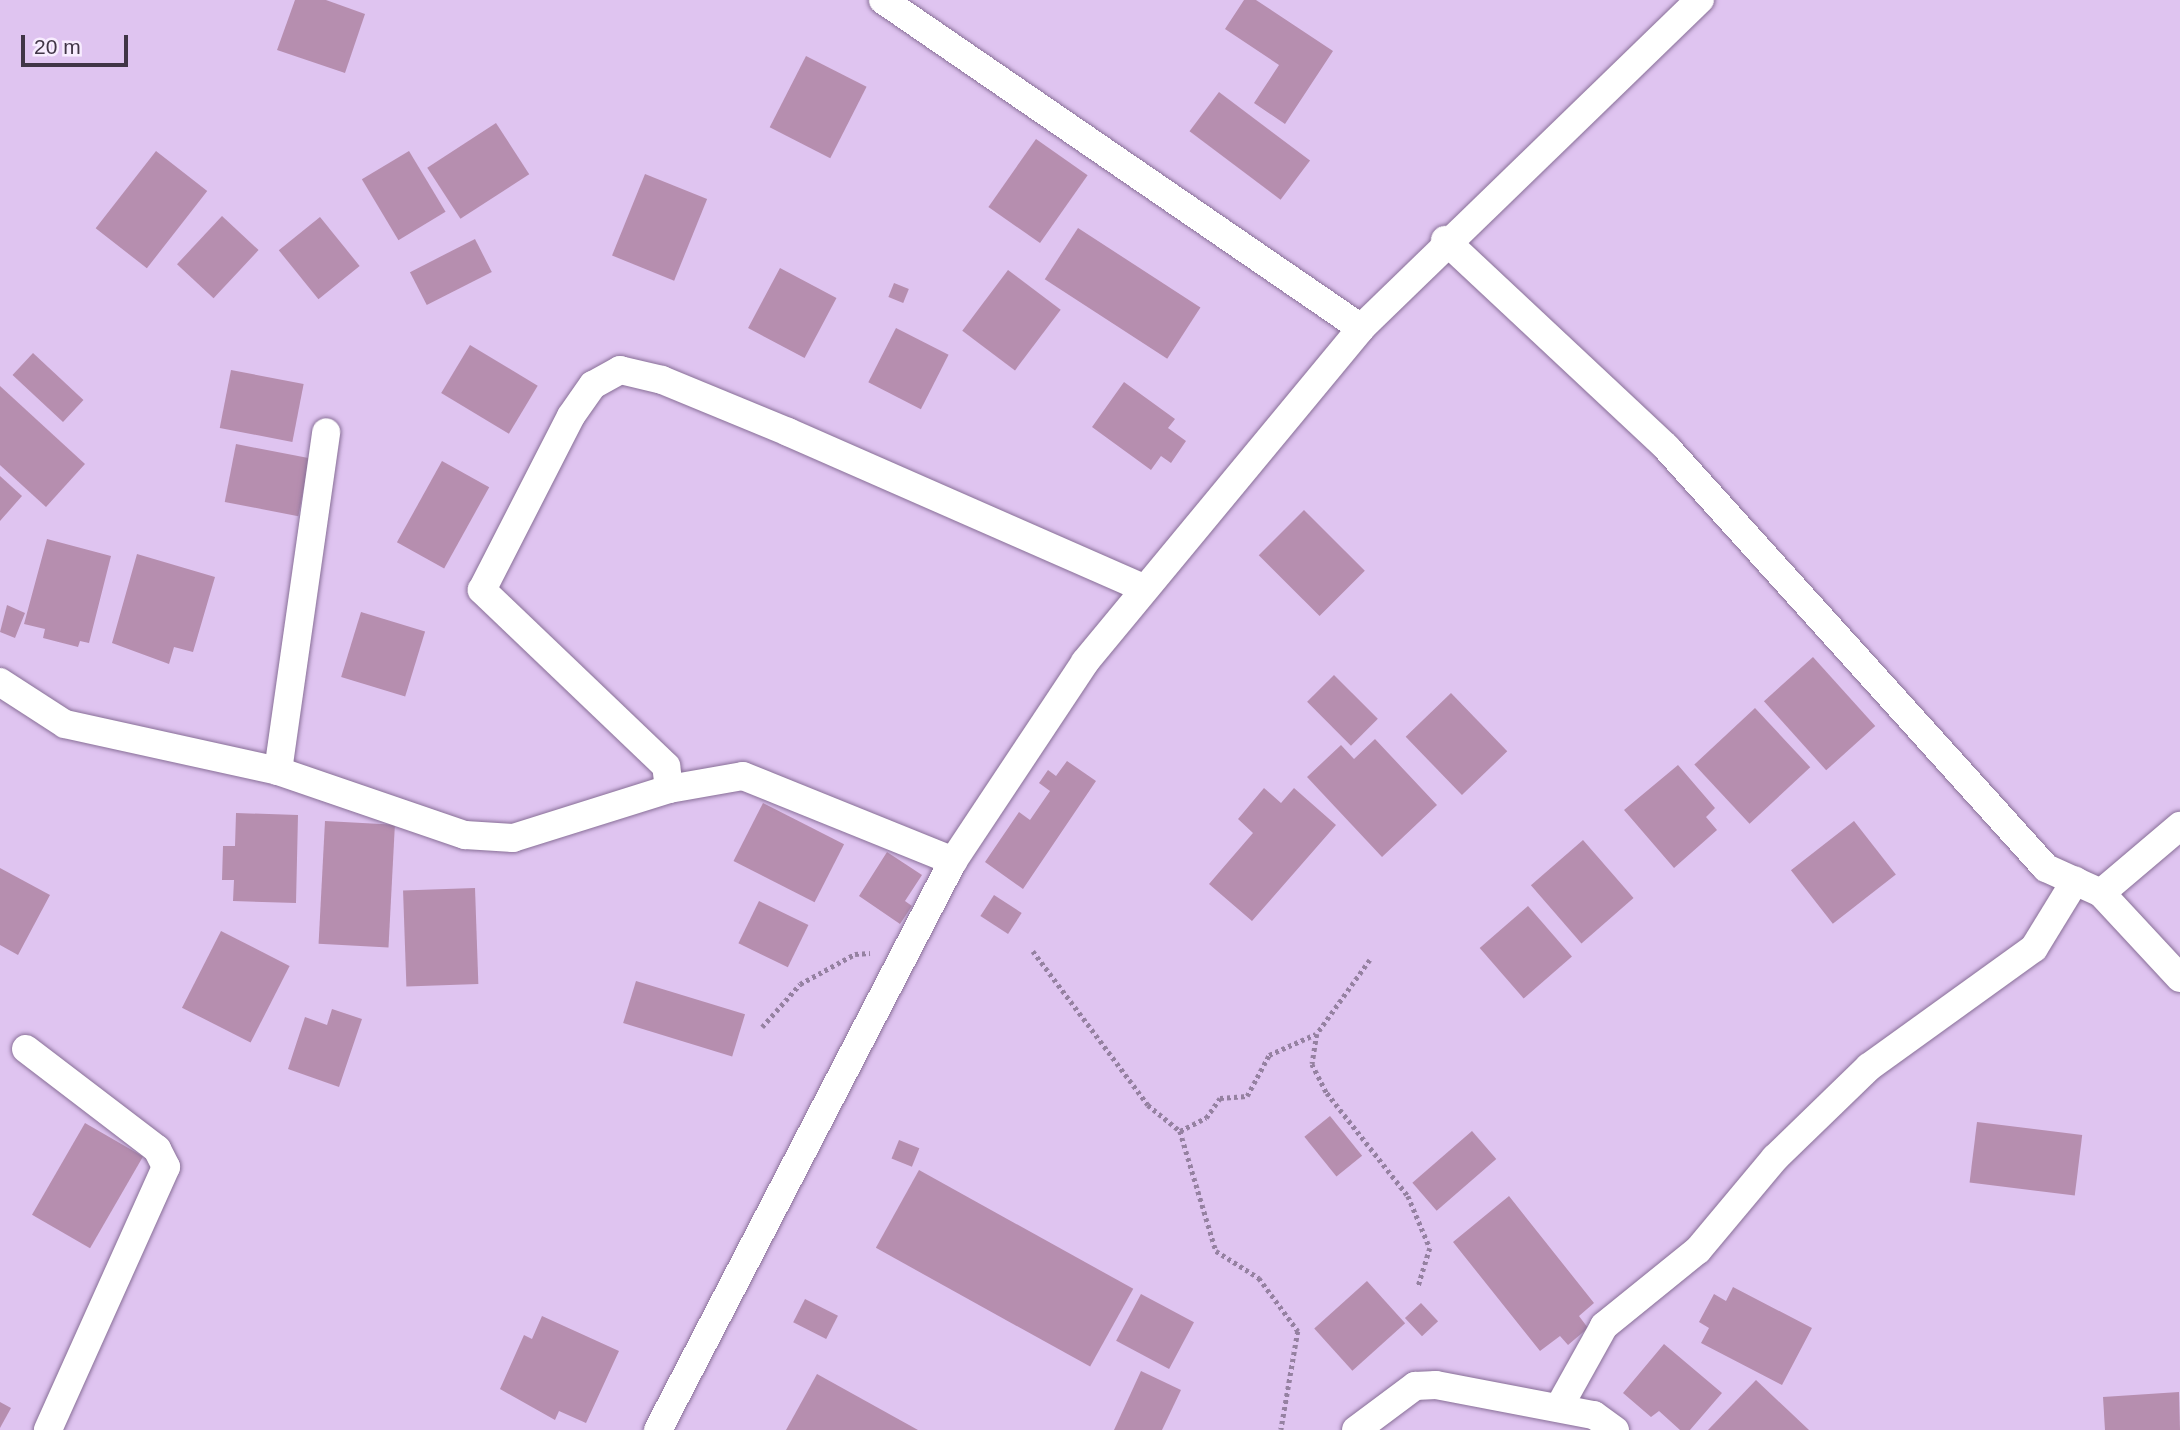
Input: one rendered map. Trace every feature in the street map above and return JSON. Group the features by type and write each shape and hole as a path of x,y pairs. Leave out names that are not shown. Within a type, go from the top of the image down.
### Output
{"street":[{"path":"883,0 1361,328"},
{"path":"658,1430 953,861 1086,663 1144,588 1361,328 1446,240 1700,0"},
{"path":"1446,240 1666,447 2046,869 2101,893 2180,978"},
{"path":"669,789 666,766 482,590 571,416 593,385 620,370 763,422 1144,588"},
{"path":"278,772 326,432"},
{"path":"0,682 65,724 278,772 465,835 513,838 669,789 743,776 953,861"},
{"path":"2101,893 2180,826"},
{"path":"1559,1407 1604,1326 1698,1250 1775,1158 1869,1067 2034,948 2075,881"},
{"path":"26,1049 157,1149 166,1167 48,1430"},
{"path":"1356,1430 1415,1386 1559,1407 1594,1415 1615,1430"}],"path":[{"path":"762,1027 800,984 855,954 905,950"},
{"path":"1034,951 1148,1105 1180,1131 1216,1251 1259,1278 1298,1331 1281,1430"},
{"path":"1370,960 1317,1034 1312,1064 1327,1093 1408,1196 1430,1248 1419,1285"},
{"path":"1180,1131 1206,1118 1220,1098 1247,1096 1269,1055 1317,1034"}],"building":[{"path":"295,0 326,0 365,14 345,73 277,50"},
{"path":"1244,0 1256,0 1333,51 1285,124 1254,103 1279,65 1225,29"},
{"path":"806,56 867,87 830,158 770,127"},
{"path":"1219,92 1310,161 1281,200 1190,131"},
{"path":"496,123 529,174 460,219 427,168"},
{"path":"1036,139 1088,175 1040,243 988,207"},
{"path":"156,151 207,191 147,268 96,228"},
{"path":"409,151 446,212 398,240 362,179"},
{"path":"645,174 707,199 674,281 612,256"},
{"path":"222,216 259,250 214,298 177,264"},
{"path":"320,217 360,266 318,299 279,250"},
{"path":"1078,228 1200,308 1167,359 1045,279"},
{"path":"475,239 492,272 427,305 410,272"},
{"path":"780,268 837,298 805,358 748,328"},
{"path":"1008,270 1061,310 1015,370 962,331"},
{"path":"894,283 909,289 903,303 888,297"},
{"path":"896,328 949,355 921,409 868,382"},
{"path":"470,345 538,386 509,434 441,393"},
{"path":"33,353 83,400 63,422 13,375"},
{"path":"231,370 304,384 292,442 220,428"},
{"path":"1124,382 1175,419 1168,428 1186,441 1171,463 1161,456 1151,470 1092,427"},
{"path":"0,386 85,464 46,507 0,465"},
{"path":"236,444 310,458 298,516 225,502"},
{"path":"442,461 489,487 444,569 397,542"},
{"path":"0,476 22,496 0,521"},
{"path":"1304,510 1365,571 1320,616 1259,555"},
{"path":"47,539 111,556 89,643 80,641 78,647 43,638 45,629 24,624"},
{"path":"137,554 215,577 193,652 174,647 169,664 112,643"},
{"path":"7,605 25,613 15,638 0,632"},
{"path":"361,612 425,632 405,697 341,677"},
{"path":"1813,657 1875,726 1826,770 1764,701"},
{"path":"1334,675 1378,719 1351,746 1307,702"},
{"path":"1451,693 1507,751 1462,795 1406,737"},
{"path":"1755,708 1810,767 1750,824 1694,765"},
{"path":"1375,739 1437,805 1382,857 1307,777 1341,745 1354,759"},
{"path":"1067,761 1096,781 1023,889 985,862 1019,812 1030,820 1050,791 1039,783 1048,770 1056,776"},
{"path":"1678,765 1715,808 1706,817 1717,830 1674,868 1624,810"},
{"path":"1264,788 1281,803 1294,788 1336,825 1252,921 1209,884 1253,833 1238,819"},
{"path":"763,803 844,844 815,902 733,861"},
{"path":"236,813 298,815 296,903 233,901 234,880 222,880 223,846 235,846"},
{"path":"325,821 395,825 388,947 319,944"},
{"path":"1854,821 1896,875 1833,924 1791,870"},
{"path":"1583,840 1634,898 1581,943 1531,885"},
{"path":"887,852 922,875 905,901 912,906 900,924 859,896"},
{"path":"0,868 50,895 18,955 0,945"},
{"path":"475,888 478,984 406,986 403,891"},
{"path":"994,895 1022,913 1008,934 980,916"},
{"path":"759,901 808,925 788,967 738,943"},
{"path":"1528,906 1572,957 1524,999 1480,948"},
{"path":"221,931 290,966 251,1043 182,1008"},
{"path":"636,981 745,1014 732,1056 623,1023"},
{"path":"332,1009 362,1019 339,1087 288,1069 305,1017 327,1025"},
{"path":"1330,1116 1362,1156 1336,1176 1304,1137"},
{"path":"1977,1122 2082,1135 2075,1195 1970,1183"},
{"path":"85,1123 143,1156 90,1248 32,1215"},
{"path":"1472,1131 1496,1159 1437,1211 1412,1183"},
{"path":"899,1140 919,1148 912,1167 892,1159"},
{"path":"919,1170 1133,1289 1090,1367 876,1248"},
{"path":"1509,1196 1594,1303 1579,1316 1588,1328 1568,1345 1560,1336 1540,1351 1453,1242"},
{"path":"1367,1281 1405,1323 1352,1371 1314,1329"},
{"path":"1733,1287 1812,1328 1782,1385 1701,1343 1709,1328 1699,1322 1714,1294 1726,1301"},
{"path":"1141,1294 1194,1322 1169,1369 1116,1341"},
{"path":"805,1299 838,1316 826,1339 793,1322"},
{"path":"1421,1303 1438,1321 1422,1336 1405,1318"},
{"path":"542,1316 619,1351 586,1423 559,1411 555,1420 500,1389 524,1335 532,1339"},
{"path":"1664,1344 1722,1393 1690,1430 1680,1430 1659,1411 1651,1417 1623,1393"},
{"path":"1141,1371 1181,1390 1162,1430 1114,1430"},
{"path":"817,1374 918,1430 786,1430"},
{"path":"1756,1380 1809,1430 1708,1430"},
{"path":"2179,1392 2180,1430 2105,1430 2103,1397"},
{"path":"0,1402 11,1408 0,1428"}]}
